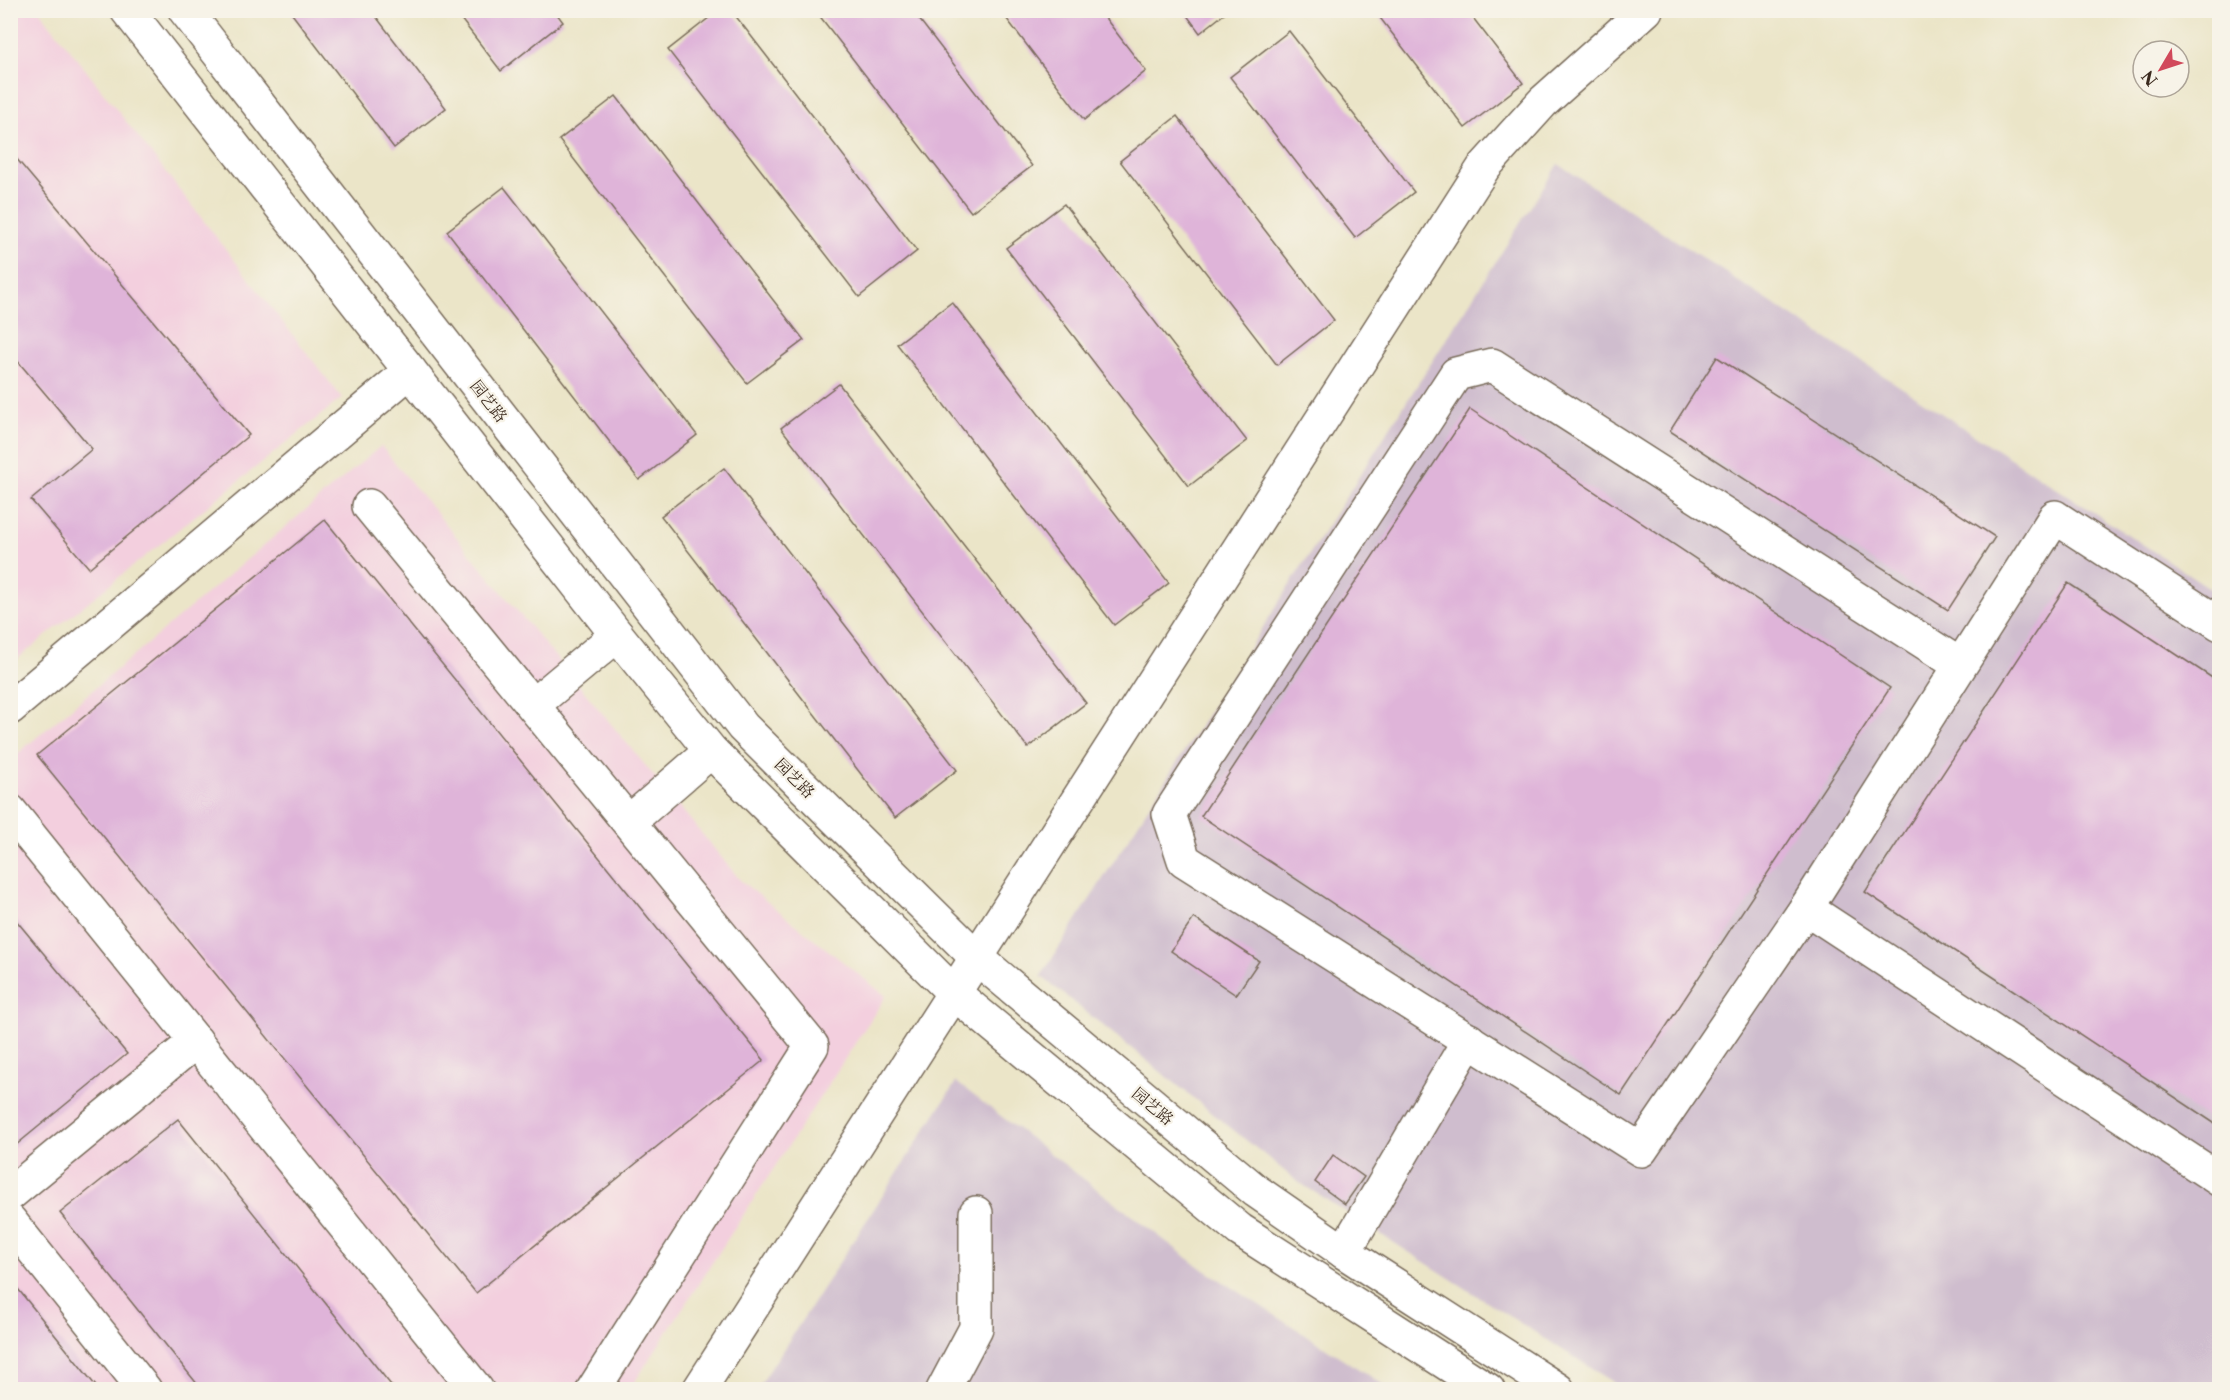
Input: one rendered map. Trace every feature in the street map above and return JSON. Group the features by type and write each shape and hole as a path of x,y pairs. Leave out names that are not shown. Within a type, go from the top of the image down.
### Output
{"street":[{"path":"127,10 617,635 711,751 954,993 1240,1230 1488,1389"},
{"name":"园艺路","path":"185,10 743,727 977,958 1256,1191 1344,1252 1558,1389"},
{"path":"699,1389 1484,167 1543,102 1646,10"},
{"path":"1960,665 1492,365 1456,374 1169,814 1184,860 1641,1150 1806,908 2055,517 2220,624"},
{"path":"10,708 410,371"},
{"path":"369,506 813,1046 593,1389"},
{"path":"533,705 617,635"},
{"path":"629,822 711,751"},
{"path":"10,812 477,1389"},
{"path":"1806,908 2220,1180"},
{"path":"1344,1252 1469,1040"},
{"path":"10,1194 196,1041"},
{"path":"943,1389 976,1328 976,1212"},
{"path":"10,1221 145,1389"}],"shaded area":[{"path":"39,10 342,398 11,664 10,11"},
{"path":"1558,164 2219,594 2219,1389 1624,1389 1297,1181 1041,976"},
{"path":"381,446 741,881 886,996 630,1389 11,1389 10,760"},
{"path":"956,1082 1197,1265 1390,1389 757,1390"}],"building":[{"path":"289,10 371,10 446,108 394,148"},
{"path":"454,10 554,10 563,22 501,71"},
{"path":"719,10 731,10 917,251 859,297 668,50"},
{"path":"815,10 912,10 1032,166 971,212"},
{"path":"1000,10 1099,10 1146,71 1084,120"},
{"path":"1183,10 1229,10 1200,33"},
{"path":"1374,10 1467,10 1523,83 1465,128"},
{"path":"1289,31 1414,192 1355,238 1230,77"},
{"path":"616,96 804,340 747,383 559,140"},
{"path":"1177,116 1334,320 1277,365 1120,161"},
{"path":"10,151 249,435 89,568 31,500 92,449 10,352"},
{"path":"504,187 697,435 639,480 447,231"},
{"path":"1064,204 1247,441 1189,486 1006,248"},
{"path":"952,302 1169,583 1114,625 897,344"},
{"path":"1717,357 1995,537 1948,610 1670,431"},
{"path":"839,384 1086,703 1028,748 781,428"},
{"path":"1470,409 1890,688 1621,1095 1201,816"},
{"path":"724,468 957,770 895,818 661,516"},
{"path":"325,520 764,1060 476,1293 37,755"},
{"path":"2068,583 2220,683 2220,1127 1865,892"},
{"path":"10,913 127,1054 10,1150"},
{"path":"1194,918 1259,961 1236,995 1171,951"},
{"path":"178,1119 395,1390 202,1390 60,1213"},
{"path":"1333,1155 1364,1177 1345,1204 1315,1182"},
{"path":"10,1279 99,1390 10,1390"}]}
